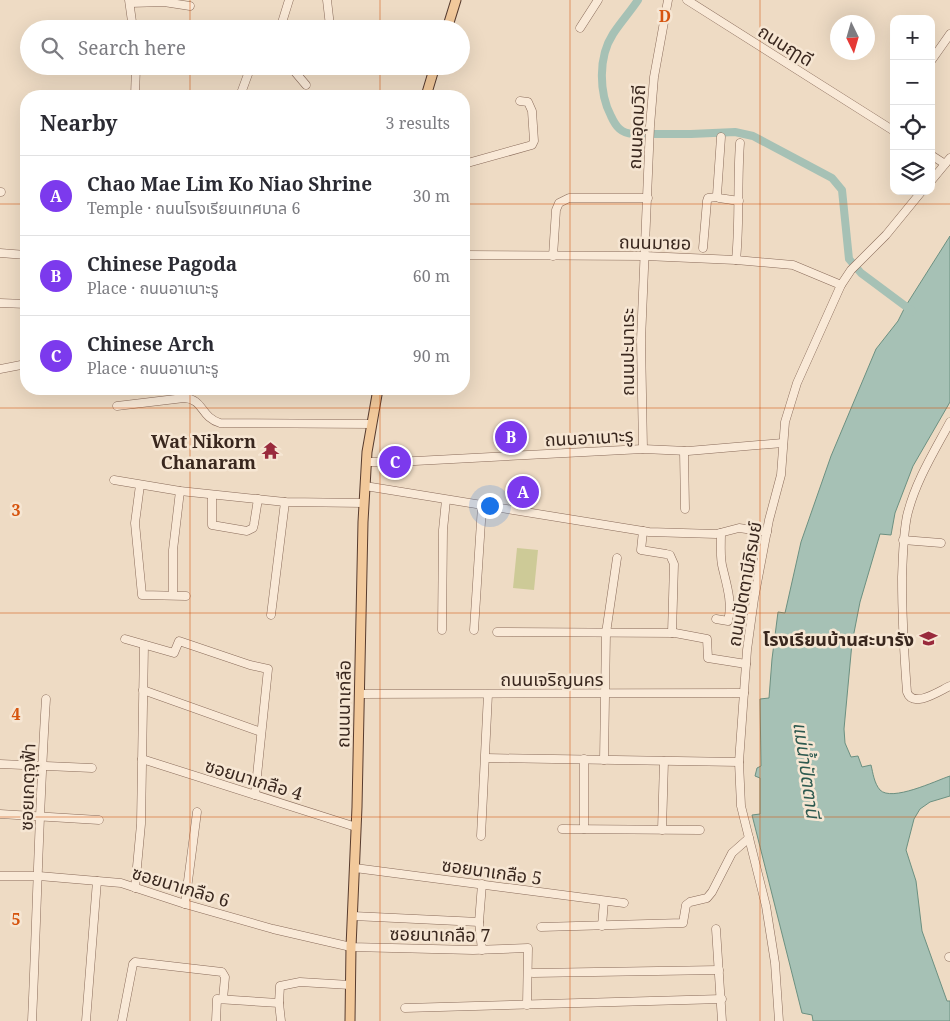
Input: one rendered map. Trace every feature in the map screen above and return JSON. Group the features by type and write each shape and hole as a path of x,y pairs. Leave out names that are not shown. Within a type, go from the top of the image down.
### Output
{"main road":[{"path":"450,20 456,0"},
{"path":"428,90 432,75"},
{"name":"ถนนนาเกลือ","path":"350,1021 364,503 366,462 377,395"}],"street":[{"path":"283,20 289,0"},
{"path":"327,0 329,20"},
{"path":"580,28 598,0"},
{"name":"ถนนอุดมวิถี","path":"645,256 650,126 654,77 668,0"},
{"name":"ถนนฤๅดี","path":"687,0 890,128"},
{"path":"132,20 129,2 164,2 190,6"},
{"path":"932,60 950,34"},
{"path":"135,90 136,75"},
{"path":"242,90 248,75"},
{"path":"298,75 306,85"},
{"path":"470,162 532,145 534,141 532,111 528,102 520,101"},
{"path":"717,197 721,137"},
{"path":"736,260 739,201 737,176 740,143"},
{"path":"935,156 948,161 935,176"},
{"name":"ถนนปัตตานีภิรมย์","path":"778,1021 775,963 767,915 741,806 739,762 746,664 754,599 767,532 781,475 785,422 798,383 841,285 851,270 886,235 919,195"},
{"path":"703,248 706,201 708,198 717,197 739,201"},
{"path":"553,256 556,210 559,203 570,198 648,198"},
{"path":"0,253 20,255"},
{"name":"ถนนมายอ","path":"470,255 645,256 793,264 841,285"},
{"name":"ถนนปะนาเระ","path":"643,449 641,340 645,256"},
{"path":"0,303 20,304"},
{"path":"0,369 20,365"},
{"path":"117,406 192,398 199,404 210,420 220,423 372,424"},
{"path":"950,422 924,469 907,516 903,540 902,612 908,696 913,699 921,699 950,686"},
{"name":"ถนนอาเนาะรู","path":"366,462 643,449 684,451 783,443"},
{"path":"684,451 685,509"},
{"path":"114,480 180,491 258,500 364,503"},
{"path":"140,484 135,523 142,594 186,596"},
{"path":"365,486 643,531 716,534 740,528 767,532"},
{"path":"173,595 173,550 180,491"},
{"path":"212,494 212,525 247,531 253,528 258,500"},
{"path":"442,630 443,530 446,500"},
{"path":"272,616 285,502"},
{"path":"474,630 482,506"},
{"path":"643,531 641,550 670,555 674,564 672,633"},
{"path":"716,619 728,621 729,616 729,591 722,564 721,533"},
{"path":"903,540 941,543"},
{"path":"604,760 606,633 617,558"},
{"path":"497,632 672,633 707,640 708,658 746,664"},
{"path":"125,639 174,653 179,641 250,665 268,669 255,795"},
{"path":"135,888 141,824 144,645"},
{"path":"143,690 261,732"},
{"name":"ถนนเจริญนคร","path":"359,694 744,693"},
{"path":"481,836 488,694"},
{"name":"ซอยเกตุจุฟ้า","path":"32,1021 46,699"},
{"path":"486,758 739,762"},
{"name":"ซอยนาเกลือ 4","path":"142,759 356,826"},
{"path":"584,759 584,829"},
{"path":"662,830 664,761"},
{"path":"0,764 92,768"},
{"path":"185,904 197,812"},
{"path":"0,814 98,820"},
{"path":"562,829 700,830"},
{"path":"541,927 683,923 686,905 690,902 707,898 732,853 749,838"},
{"name":"ซอยนาเกลือ 5","path":"355,868 624,903"},
{"name":"ซอยนาเกลือ 6","path":"0,876 39,876 121,883 185,904 274,929 351,947"},
{"path":"86,1021 97,881"},
{"path":"482,884 480,922 482,950"},
{"path":"602,926 604,900"},
{"path":"353,916 480,922"},
{"path":"716,930 722,1021"},
{"name":"ซอยนาเกลือ 7","path":"351,947 482,950 528,948 527,1005"},
{"path":"122,1021 132,964 135,962 222,972 226,977 223,999"},
{"path":"533,973 719,970"},
{"path":"281,1021 280,986 300,982 350,985"},
{"path":"216,1021 217,998 279,1003"},
{"path":"405,1008 722,999"}],"shaded area":[{"path":"517,548 538,550 534,590 513,588"}],"water":[{"name":"แม่น้ำปัตตานี","path":"950,236 950,402 913,466 895,513 891,535 880,534 860,602 852,643 844,729 845,743 851,757 858,756 862,767 871,765 876,784 880,790 886,793 903,792 950,776 950,796 930,802 920,809 914,819 906,850 916,881 922,931 947,1001 950,1001 950,1021 813,1021 812,1015 802,1013 752,815 760,814 760,778 755,776 757,768 761,766 760,699 769,698 778,612 785,613 801,542 831,456 876,349 898,321"}],"waterway":[{"path":"638,0 608,43 603,64 602,86 604,97 617,126 622,131 633,134 735,132 753,136 832,178 842,190 849,259 861,273 912,311"}],"place":[{"name":"Chinese Pagoda","path":"511,437"},
{"name":"Wat Nikorn Chanaram","path":"270,451"},
{"name":"Chinese Arch","path":"395,462"},
{"name":"Chao Mae Lim Ko Niao Shrine","path":"523,492"},
{"name":"โรงเรียนบ้านสะบารัง","path":"928,639"}]}
